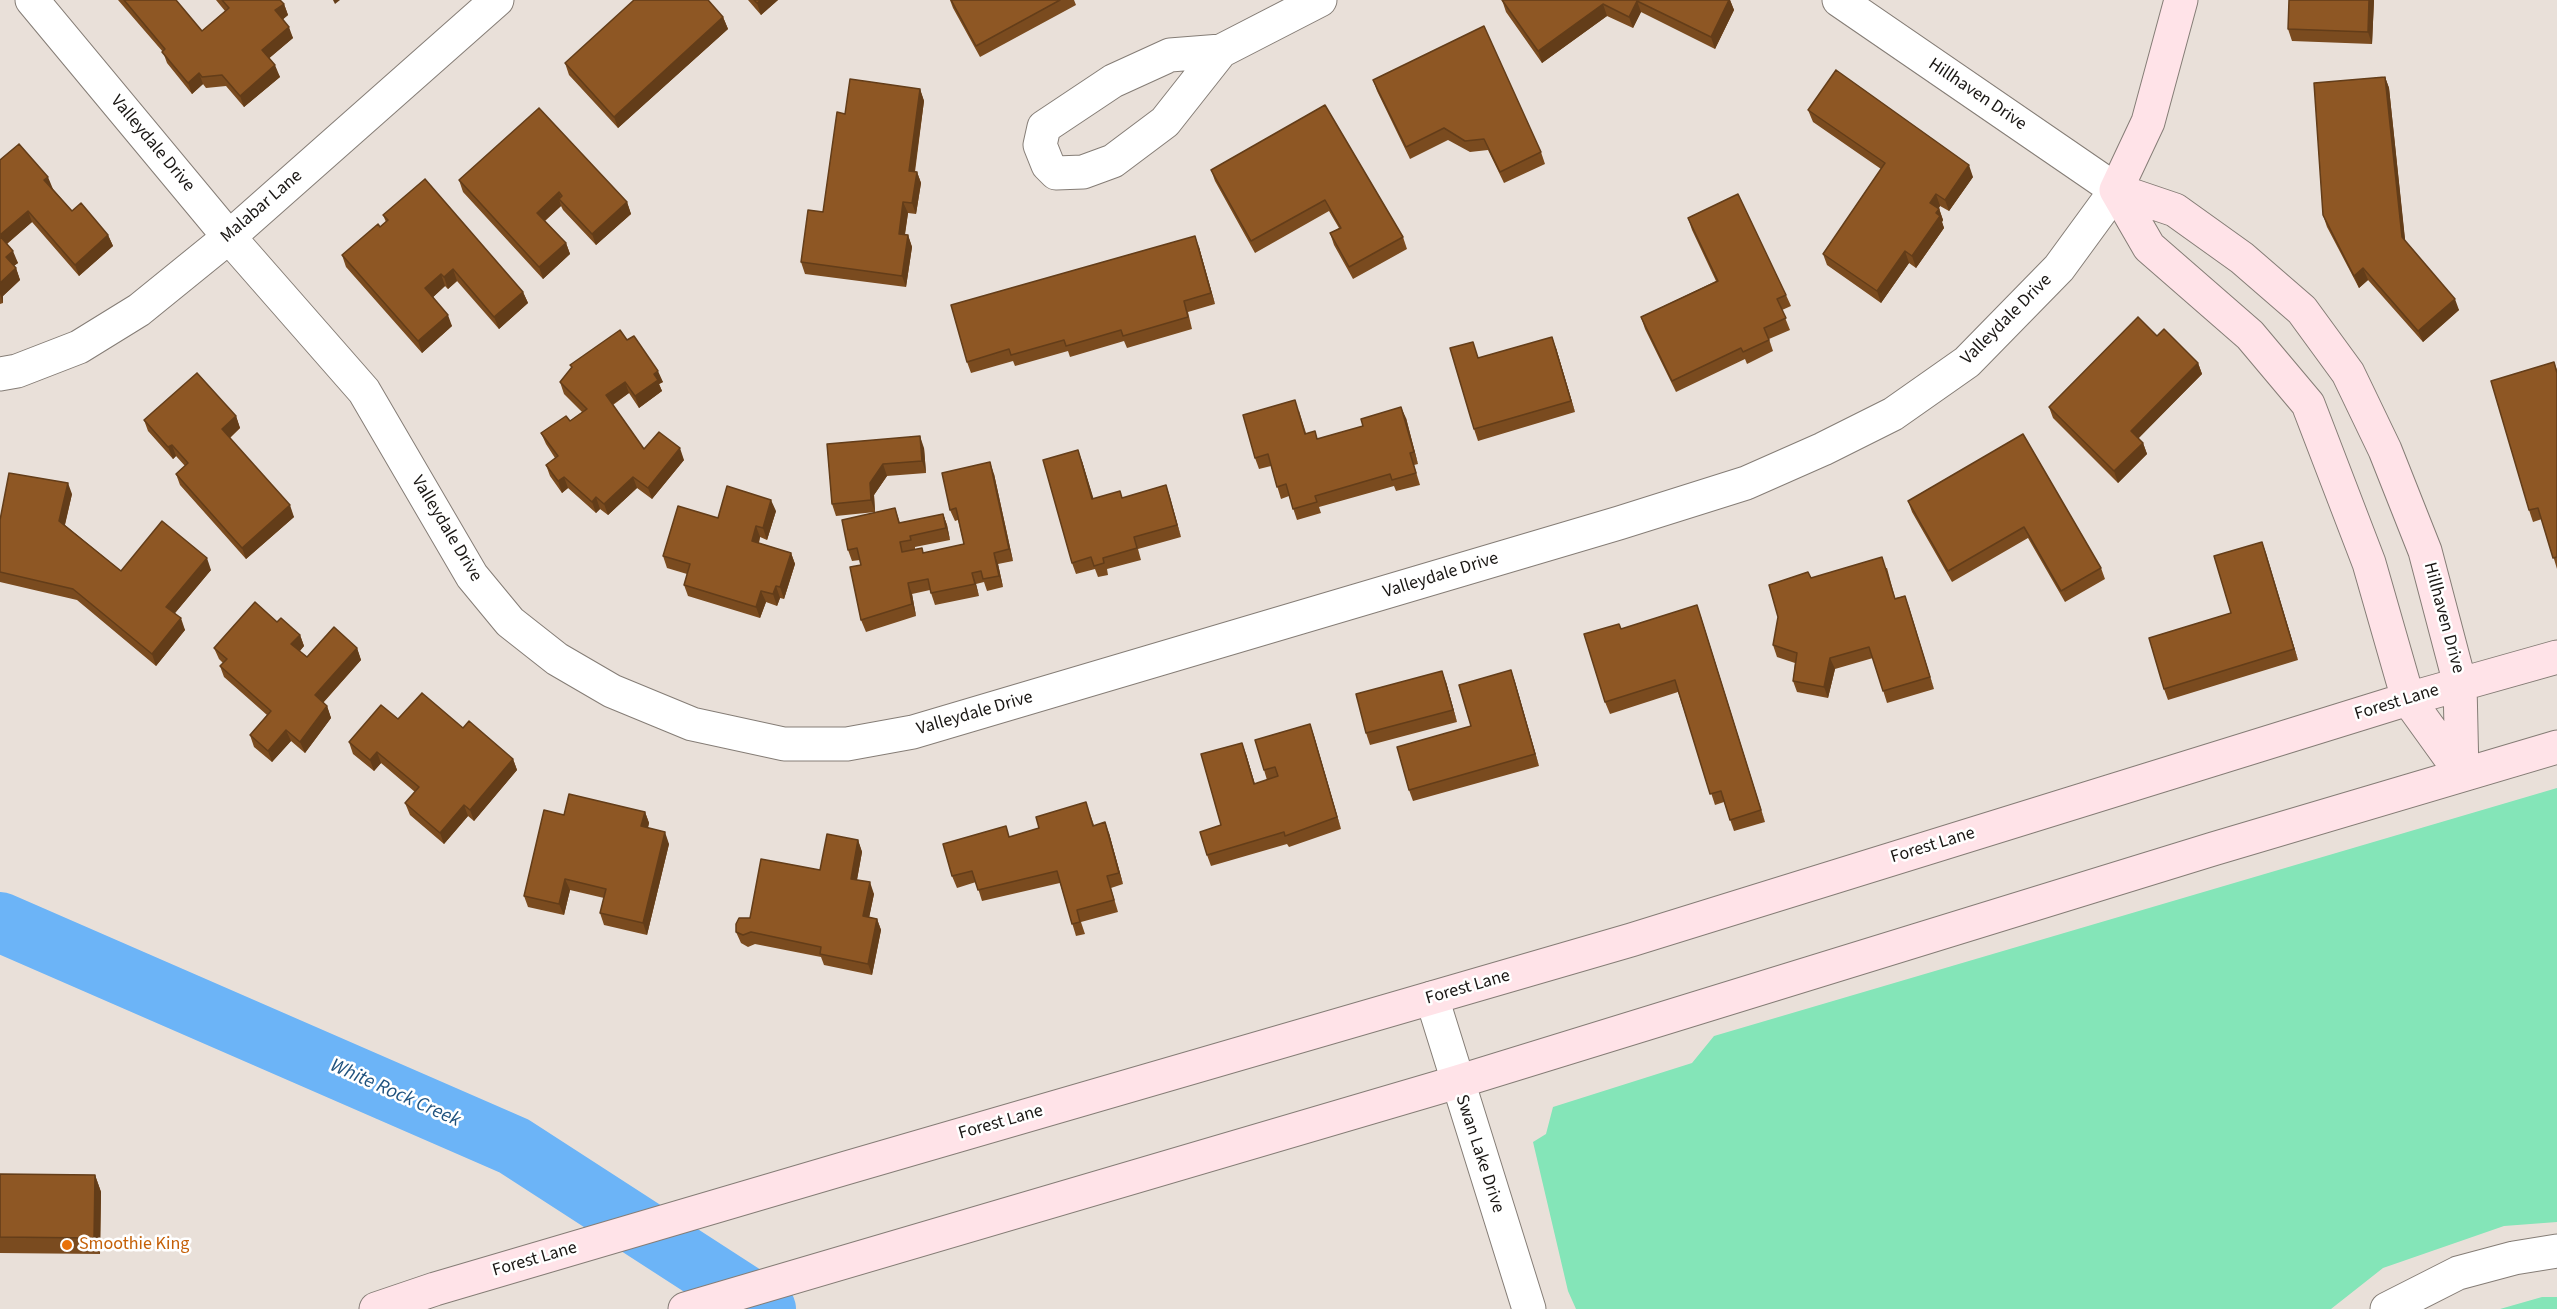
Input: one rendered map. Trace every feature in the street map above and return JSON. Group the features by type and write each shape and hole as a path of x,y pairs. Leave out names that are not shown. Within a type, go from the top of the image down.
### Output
{"main road":[{"path":"2116,190 2148,122 2181,0"},
{"name":"Hillhaven Drive","path":"2116,190 2175,210 2242,258 2302,310 2348,373 2385,450 2425,551 2460,684 2462,774"},
{"name":"Hillhaven Drive","path":"2116,190 2148,247 2250,335 2308,404 2369,563 2408,699 2462,774"},
{"name":"Forest Lane","path":"376,1309 435,1289 1642,936 2408,699 2557,657"},
{"path":"685,1309 1457,1082 2462,774 2557,747"}],"street":[{"name":"Valleydale Drive","path":"32,0 229,237 364,391 472,576 510,622 556,659 612,691 692,724 784,744 847,744 913,732 1619,523 1746,483 1824,449 1893,414 1968,362 2059,268 2116,190"},
{"name":"Malabar Lane","path":"0,374 17,371 89,341 139,310 229,237 497,0"},
{"path":"1221,51 1165,122 1113,161 1083,172 1056,173 1048,165 1040,145 1044,127 1103,87 1170,55 1221,51 1320,0"},
{"name":"Hillhaven Drive","path":"1839,0 2116,190"},
{"name":"Swan Lake Drive","path":"1432,998 1529,1309"},
{"path":"2388,1309 2458,1273 2514,1258 2557,1251"}],"green space":[{"path":"2557,788 2557,1222 2504,1226 2383,1268 2331,1309 1576,1309 1568,1291 1533,1142 1546,1134 1553,1107 1692,1063 1714,1036"},
{"path":"2542,1297 2557,1297 2557,1309 2500,1309"}],"building":[{"path":"124,0 176,0 202,31 229,8 222,0 280,0 284,4 275,10 289,27 262,50 275,65 240,96 222,75 202,77 199,73 188,83 162,52 165,49"},
{"path":"634,0 708,0 723,17 614,117 565,63"},
{"path":"951,0 1060,0 976,46"},
{"path":"1502,0 1729,0 1711,37 1637,1 1629,17 1603,4 1538,51"},
{"path":"2289,0 2369,0 2368,32 2288,29"},
{"path":"1484,26 1541,152 1500,172 1484,139 1465,141 1444,128 1406,147 1373,80"},
{"path":"1836,70 1969,165 1945,200 1936,194 1930,203 1939,209 1936,213 1940,216 1912,256 1905,251 1877,291 1823,254 1885,163 1808,110"},
{"path":"2385,77 2402,237 2455,299 2418,331 2363,268 2354,276 2323,215 2314,83"},
{"path":"850,79 920,89 909,171 917,172 912,203 903,202 899,234 908,235 902,276 801,262 808,210 823,212 837,112 845,114"},
{"path":"1325,105 1403,237 1349,267 1330,233 1341,228 1325,200 1251,241 1211,170"},
{"path":"539,108 627,202 592,234 559,199 562,196 559,192 537,213 566,243 539,267 459,180"},
{"path":"19,144 48,177 44,180 72,211 81,203 108,235 75,265 28,211 0,235 0,160"},
{"path":"425,179 523,292 494,317 453,269 444,277 441,274 425,288 448,315 418,341 342,255 378,224 380,227 388,220 383,215"},
{"path":"1738,194 1786,295 1777,299 1786,318 1764,328 1769,340 1743,352 1741,348 1672,381 1641,317 1718,281 1688,218"},
{"path":"0,236 13,251 6,257 16,268 0,283"},
{"path":"1195,236 1211,293 1184,301 1188,317 1123,336 1121,330 1066,346 1064,340 1011,355 1009,349 967,362 951,305"},
{"path":"2138,317 2157,336 2164,329 2198,363 2131,431 2143,443 2114,471 2049,407"},
{"path":"620,330 627,340 634,336 658,371 654,374 658,380 635,396 625,382 606,395 644,449 659,432 680,448 648,488 633,477 604,504 596,497 592,502 564,477 558,481 546,465 558,456 541,433 566,416 570,421 587,409 560,382 572,367 570,365"},
{"path":"1552,337 1571,401 1474,429 1450,348 1473,342 1478,358"},
{"path":"2554,362 2557,373 2557,557 2553,558 2538,508 2529,510 2491,381"},
{"path":"197,373 236,416 222,429 290,505 242,548 176,474 188,463 172,445 168,447 144,420"},
{"path":"1295,400 1305,434 1315,431 1317,439 1363,426 1361,419 1401,407 1414,452 1410,453 1416,473 1392,480 1390,474 1315,496 1317,502 1293,509 1286,484 1277,487 1268,454 1255,458 1243,415"},
{"path":"2023,434 2101,568 2061,591 2024,527 1948,571 1908,501"},
{"path":"920,436 922,461 883,464 870,483 871,500 832,504 827,444"},
{"path":"1078,450 1092,499 1120,491 1122,498 1166,485 1177,525 1134,537 1137,548 1103,558 1104,563 1094,566 1091,557 1072,563 1043,460"},
{"path":"990,462 1009,549 994,553 999,576 983,579 981,571 972,573 975,584 931,593 928,579 908,583 912,604 861,620 850,567 861,565 857,548 848,550 842,520 895,508 899,523 943,514 946,528 910,536 911,540 900,542 902,552 922,548 923,553 964,544 956,508 950,510 942,473"},
{"path":"9,473 68,483 59,521 121,571 162,521 207,558 166,607 181,618 152,654 73,589 0,572 0,520"},
{"path":"727,486 771,500 763,528 756,526 752,541 791,553 780,587 776,586 773,594 761,591 756,607 684,585 690,564 663,556 678,506 718,518"},
{"path":"2262,542 2294,649 2164,689 2149,638 2231,613 2214,556"},
{"path":"1882,557 1895,599 1905,596 1930,677 1883,691 1869,647 1830,658 1824,687 1793,681 1797,653 1773,645 1778,617 1769,585 1808,572 1811,578"},
{"path":"255,602 277,622 281,618 300,635 291,644 307,657 334,627 357,648 315,695 327,706 300,742 286,730 268,751 250,735 271,711 220,666 227,659 214,648"},
{"path":"1697,605 1761,810 1730,820 1721,791 1710,794 1675,680 1605,702 1584,634 1619,624 1621,629"},
{"path":"1511,670 1535,754 1409,790 1397,747 1471,726 1459,685"},
{"path":"1442,671 1453,710 1366,733 1356,694"},
{"path":"422,693 463,728 469,721 513,759 470,810 464,805 440,833 405,803 419,787 377,752 370,760 349,742 381,705 398,719"},
{"path":"1310,724 1337,817 1285,836 1284,832 1207,855 1200,832 1221,825 1201,754 1242,743 1254,784 1278,776 1275,767 1264,770 1255,740"},
{"path":"569,794 645,812 641,826 665,832 643,923 600,913 606,889 565,879 559,904 524,896 544,810 564,815"},
{"path":"1086,802 1093,826 1105,822 1119,873 1107,876 1114,900 1077,910 1080,922 1072,924 1057,871 978,890 972,871 952,876 943,844 1006,826 1009,837 1039,828 1036,817"},
{"path":"827,834 858,840 851,879 870,882 863,916 877,919 868,964 820,954 821,947 751,932 743,935 736,932 739,918 750,918 761,859 820,870"},
{"path":"0,1174 95,1175 94,1238 0,1237"}],"waterway":[{"name":"White Rock Creek","path":"0,922 514,1146 766,1309"}],"place":[{"name":"Smoothie King","path":"67,1245"}]}
